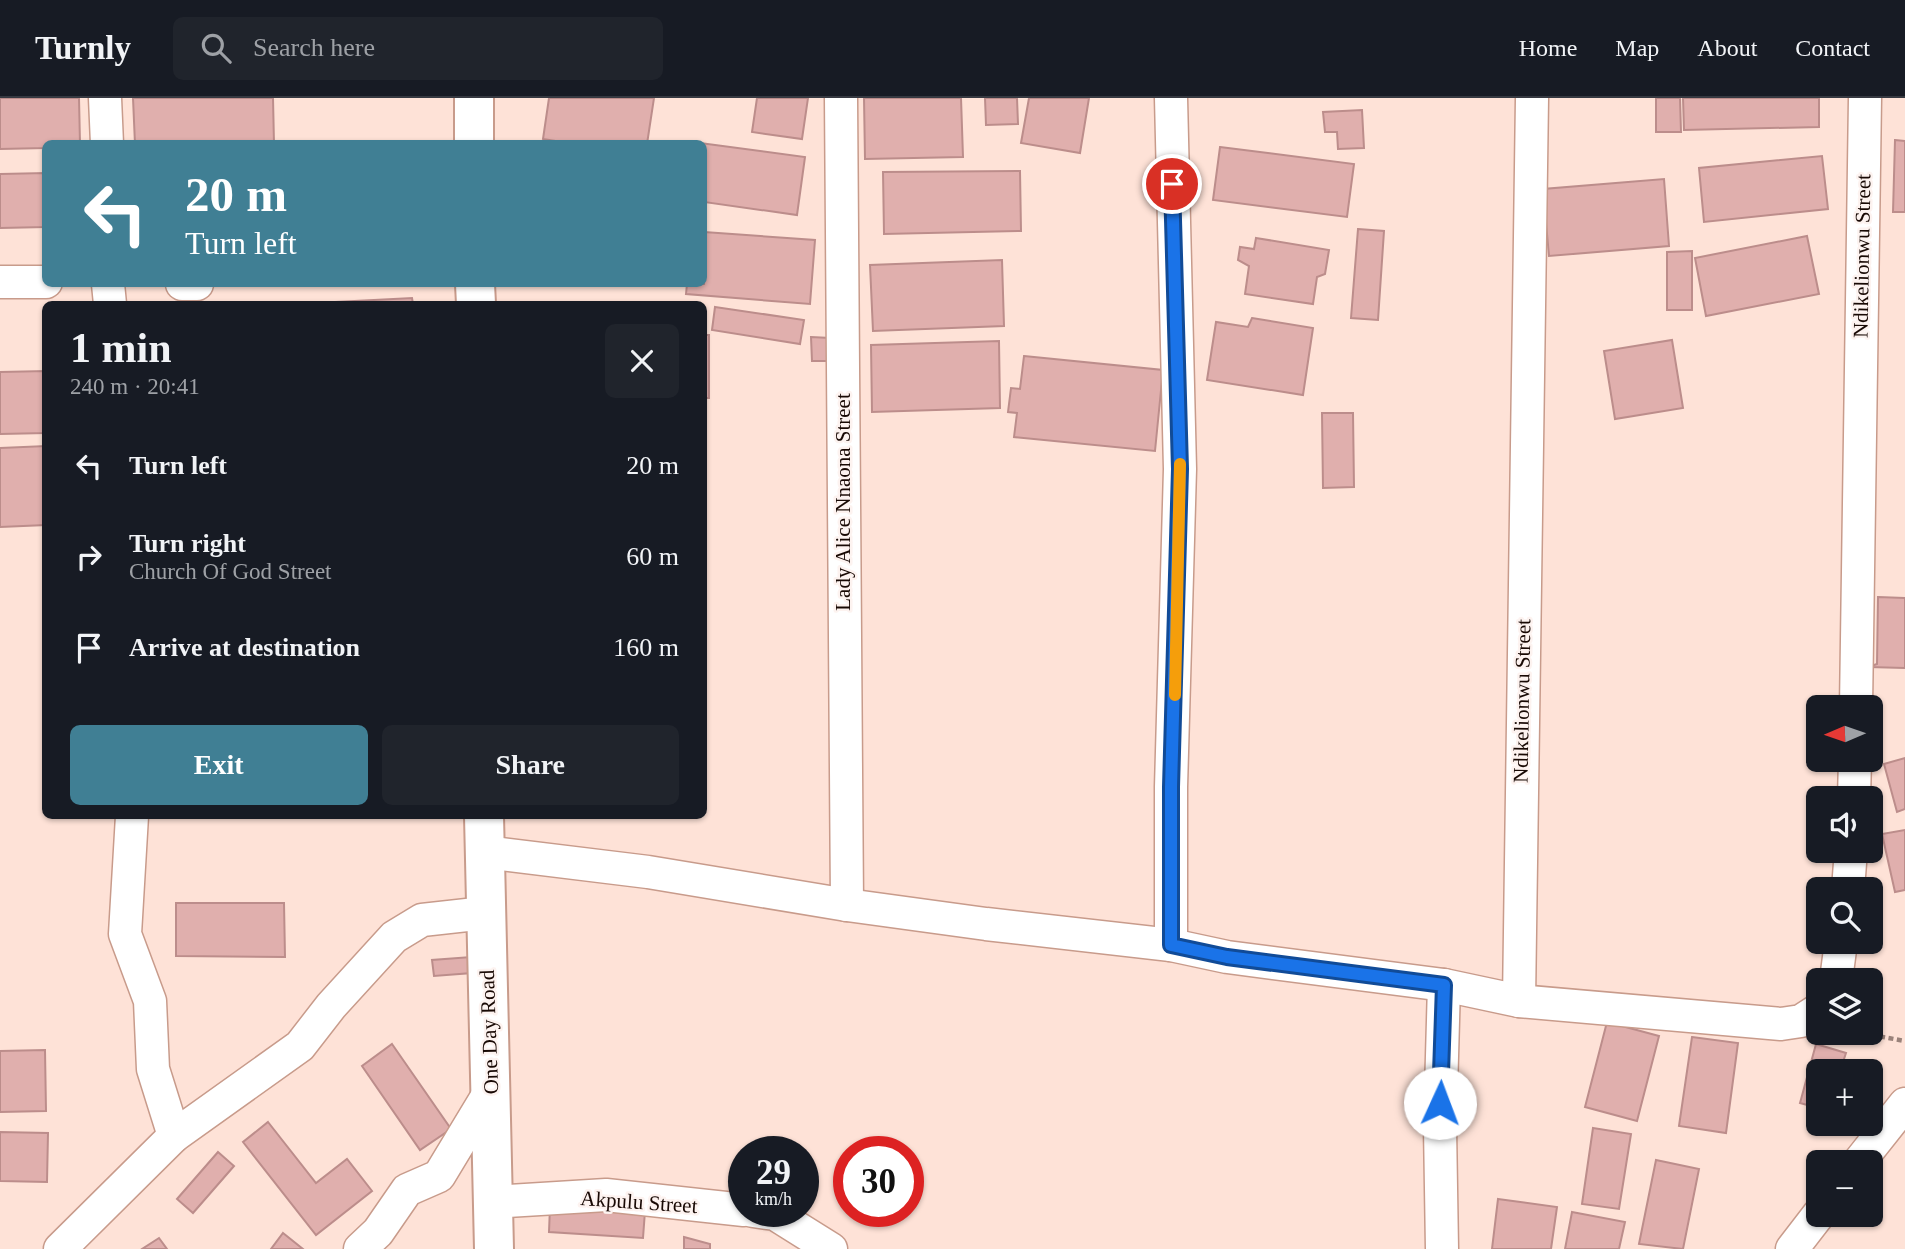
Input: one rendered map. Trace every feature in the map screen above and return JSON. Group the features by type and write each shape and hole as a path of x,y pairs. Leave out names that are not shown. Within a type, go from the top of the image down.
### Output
{"main road":[{"path":"474,98 474,140"},
{"name":"One Day Road","path":"484,834 494,1249"}],"street":[{"path":"105,98 107,140"},
{"name":"Lady Alice Nnaona Street","path":"841,98 847,905"},
{"path":"1171,98 1180,469 1171,787 1171,945"},
{"name":"Ndikelionwu Street","path":"1519,1000 1532,98"},
{"name":"Ndikelionwu Street","path":"1856,695 1865,98"},
{"path":"0,282 42,282"},
{"path":"132,819 125,933 150,1001 153,1069 174,1136"},
{"path":"484,834 648,872 847,905 1171,945 1227,957 1444,985 1519,1000 1782,1024 1806,1018"},
{"path":"60,1249 174,1136 300,1046 331,1006 394,937 422,920 485,913"},
{"path":"1443,1249 1440,1127 1444,985"},
{"path":"360,1249 379,1232 407,1190 439,1176 491,1090"},
{"path":"1869,1150 1905,1104"},
{"name":"Akpulu Street","path":"493,1202 606,1195 728,1208"},
{"path":"797,1227 831,1249"},
{"path":"1793,1249 1809,1227"}],"path":[{"path":"1883,1037 1905,1041"}],"building":[{"path":"0,98 79,98 80,140 42,140 42,148 0,149"},
{"path":"133,98 273,98 274,140 135,140"},
{"path":"549,98 654,98 648,140 543,139"},
{"path":"757,98 808,98 802,139 752,132"},
{"path":"864,98 961,98 963,157 865,159"},
{"path":"985,98 1017,98 1018,124 986,125"},
{"path":"1029,98 1089,98 1080,153 1021,143"},
{"path":"1656,98 1680,98 1681,132 1656,132"},
{"path":"1683,98 1819,98 1819,127 1684,130"},
{"path":"1362,110 1364,148 1338,149 1337,132 1325,132 1323,112"},
{"path":"1895,140 1905,141 1905,212 1893,212"},
{"path":"707,144 805,157 797,215 707,202"},
{"path":"1220,147 1354,164 1347,217 1213,200"},
{"path":"1822,156 1828,209 1704,222 1699,168"},
{"path":"1020,171 1021,231 884,234 883,172"},
{"path":"42,173 42,227 0,228 0,174"},
{"path":"1664,179 1669,246 1549,256 1543,189"},
{"path":"1358,229 1384,231 1378,320 1351,318"},
{"path":"707,232 815,240 810,304 686,294 687,287 707,287"},
{"path":"1807,236 1819,294 1706,316 1695,258"},
{"path":"1256,238 1329,250 1325,274 1317,277 1313,304 1245,294 1249,266 1238,260 1240,247 1254,249"},
{"path":"1692,251 1692,310 1667,310 1667,252"},
{"path":"1002,260 1004,326 873,331 870,265"},
{"path":"412,298 412,301 355,301"},
{"path":"715,307 804,320 800,344 712,330"},
{"path":"1252,318 1313,328 1303,395 1207,380 1216,322 1248,327"},
{"path":"707,335 709,335 707,398"},
{"path":"811,337 830,338 830,361 812,361"},
{"path":"1672,340 1683,408 1615,419 1604,351"},
{"path":"999,341 1000,408 872,412 871,345"},
{"path":"1024,356 1163,370 1155,451 1014,437 1017,413 1008,412 1011,388 1020,389"},
{"path":"42,371 42,433 0,434 0,372"},
{"path":"1322,413 1353,413 1354,487 1323,488"},
{"path":"42,446 42,525 0,527 0,448"},
{"path":"1878,597 1905,598 1905,668 1868,667 1877,664"},
{"path":"1905,758 1905,809 1897,812 1884,764"},
{"path":"1905,830 1905,890 1895,892 1883,834"},
{"path":"176,903 284,903 285,957 176,956"},
{"path":"471,957 472,973 434,976 432,960"},
{"path":"1607,1022 1659,1036 1637,1121 1585,1107"},
{"path":"1692,1037 1738,1043 1726,1133 1679,1126"},
{"path":"392,1044 451,1129 420,1150 362,1066"},
{"path":"1816,1045 1846,1053 1844,1059 1812,1059"},
{"path":"45,1050 46,1111 0,1112 0,1051"},
{"path":"1806,1081 1806,1105 1800,1103"},
{"path":"268,1122 316,1183 347,1159 372,1191 316,1235 243,1142"},
{"path":"1593,1128 1631,1134 1619,1209 1582,1204"},
{"path":"0,1132 48,1133 47,1182 0,1181"},
{"path":"218,1152 234,1166 193,1213 177,1199"},
{"path":"1656,1160 1699,1169 1683,1249 1639,1244"},
{"path":"1498,1199 1557,1207 1551,1249 1492,1249"},
{"path":"550,1206 645,1211 643,1238 549,1232"},
{"path":"1572,1212 1625,1222 1619,1249 1565,1249"},
{"path":"283,1233 303,1249 271,1249"},
{"path":"684,1237 710,1244 710,1249 684,1249"},
{"path":"159,1238 167,1249 142,1249"}],"slow traffic":[{"path":"1175,695 1180,464"}],"route":[{"path":"1172,184 1180,469 1179,586 1171,787 1171,945 1227,957 1444,985 1440,1103"}]}
